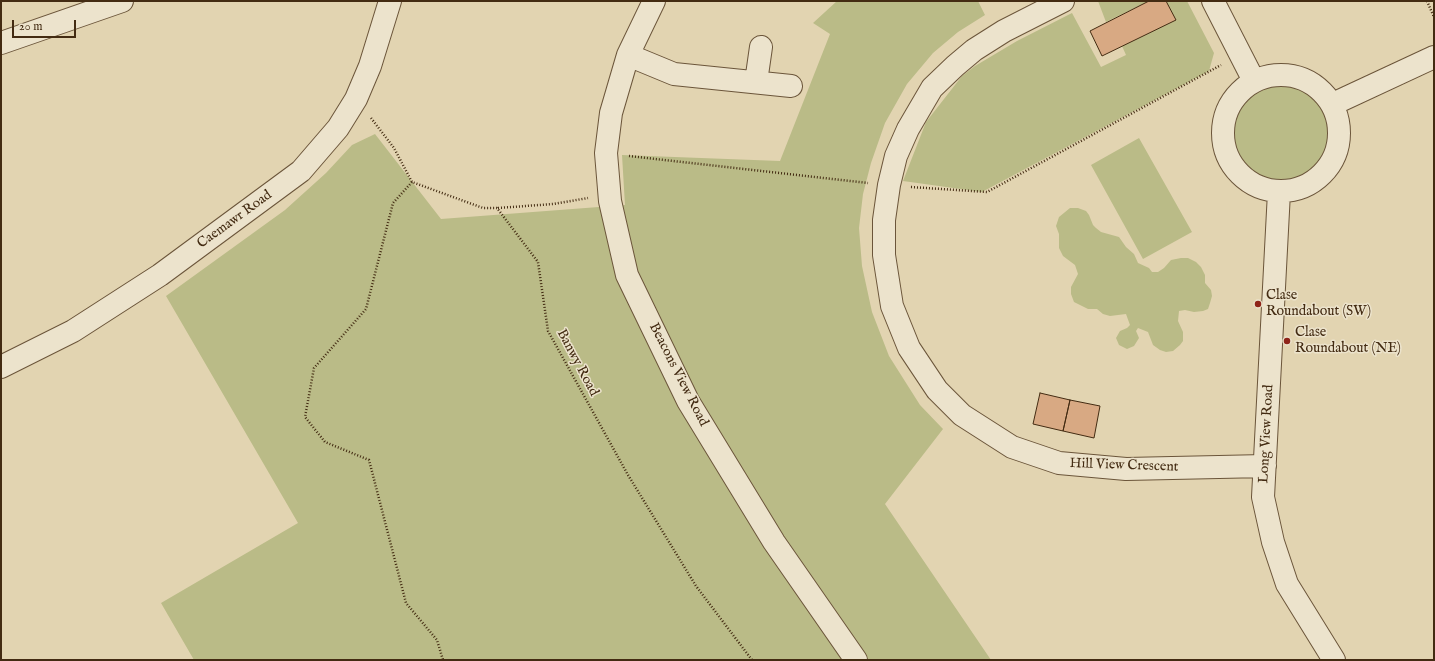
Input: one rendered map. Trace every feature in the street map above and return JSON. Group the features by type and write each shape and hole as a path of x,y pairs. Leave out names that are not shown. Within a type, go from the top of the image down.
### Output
{"street":[{"path":"1,43 122,1"},
{"name":"Caemawr Road","path":"1,367 73,331 160,275 301,171 338,128 356,99 370,66 390,1"},
{"name":"Beacons View Road","path":"654,1 628,55 611,113 606,153 610,195 628,275 688,401 774,542 856,660"},
{"name":"Hill View Crescent","path":"1063,1 1004,31 974,50 955,66 932,88 905,136 896,156 889,185 884,220 884,255 892,306 909,348 937,390 962,415 1012,447 1059,463 1126,469 1265,466"},
{"path":"1213,1 1254,81"},
{"path":"756,82 761,47"},
{"path":"628,55 674,74 791,86"},
{"path":"1333,104 1434,57"},
{"path":"1269,75 1293,75 1316,85 1333,104 1340,123 1340,142 1330,167 1310,185 1297,190 1279,192 1254,185 1234,168 1226,155 1222,135 1223,125 1228,109 1236,95 1254,81 1269,75"},
{"name":"Long View Road","path":"1279,192 1263,497 1273,542 1287,584 1334,660"}],"path":[{"path":"1427,1 1434,17"},
{"path":"606,153 889,185 987,192 1240,54"},
{"path":"356,99 394,148 412,182 483,208 553,204 610,195"},
{"path":"412,182 393,203 366,309 314,368 304,417 325,442 369,460 406,603 437,640 443,660"},
{"name":"Banwy Road","path":"498,208 538,262 548,331 580,390 628,475 696,586 752,660"}],"green space":[{"path":"837,1 978,1 985,15 958,32 933,53 907,84 885,123 871,163 863,194 859,228 862,266 872,312 889,356 920,405 943,429 885,504 991,660 194,660 161,603 298,523 166,296 285,210 326,173 352,145 375,134 441,219 625,205 622,155 780,161 830,34 813,23"},
{"path":"1098,1 1149,1 1106,22"},
{"path":"1166,1 1187,1 1214,53 1209,71 982,192 903,181 926,122 962,76 975,66 1017,41 1072,13 1101,67 1126,55 1122,46 1175,20"},
{"path":"1281,86 1299,90 1315,100 1325,116 1329,134 1325,152 1315,168 1299,178 1281,182 1263,178 1247,168 1237,152 1233,134 1237,116 1247,100 1263,90"},
{"path":"1139,138 1192,232 1143,259 1091,165"},
{"path":"1070,208 1078,208 1086,211 1096,228 1101,232 1119,237 1126,247 1134,254 1138,263 1149,268 1152,272 1158,272 1171,260 1181,258 1188,258 1196,262 1201,267 1205,275 1205,283 1211,290 1212,296 1208,309 1194,312 1185,310 1179,311 1178,321 1183,332 1183,341 1173,351 1166,352 1160,350 1153,345 1148,332 1138,328 1136,331 1139,338 1134,346 1127,349 1119,345 1116,338 1120,331 1130,325 1126,314 1110,316 1103,314 1097,309 1088,309 1074,302 1071,294 1071,287 1078,274 1075,265 1063,256 1059,248 1059,234 1056,226 1059,217"}],"building":[{"path":"1149,1 1166,1 1176,20 1102,56 1090,31"},
{"path":"1040,393 1070,400 1063,431 1033,424"},
{"path":"1070,400 1100,406 1094,438 1063,431"}],"place":[{"name":"Clase Roundabout (SW)","path":"1258,304"},
{"name":"Clase Roundabout (NE)","path":"1287,341"}]}
